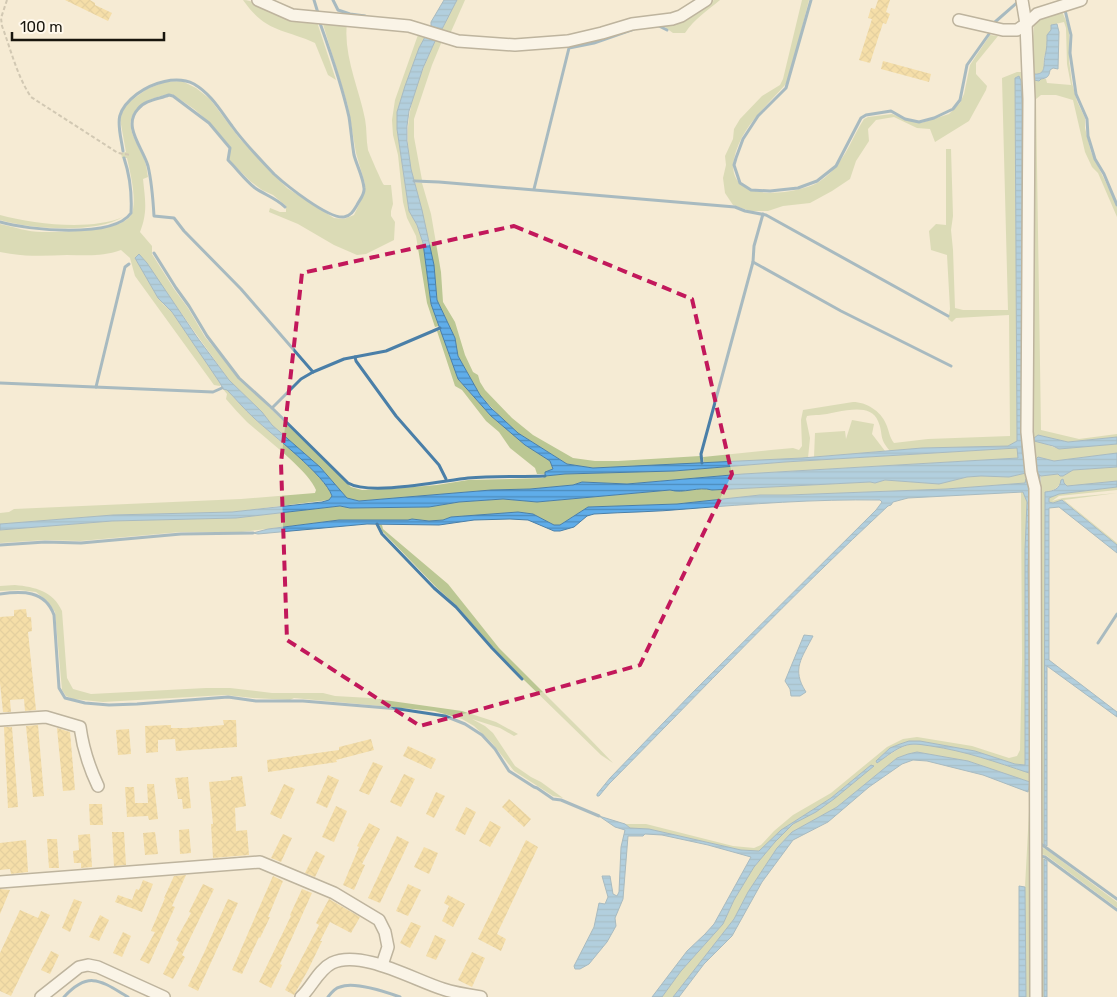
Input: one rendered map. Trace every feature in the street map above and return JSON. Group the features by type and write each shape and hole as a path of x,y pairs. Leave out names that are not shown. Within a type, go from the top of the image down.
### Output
{"street":[{"path":"258,0 292,15 409,26 458,41 515,45 568,41 602,34 632,24 672,19 681,16 706,0"},
{"path":"1022,0 1026,24 1029,99 1027,432 1031,472 1036,488 1036,997"},
{"path":"959,20 1003,30 1017,30 1037,14 1081,0"},
{"path":"0,720 46,717 80,727 89,767 98,786"},
{"path":"0,882 260,862 334,893 380,920 388,946 382,965"},
{"path":"301,997 330,964 352,959 382,965 443,989 481,997"},
{"path":"41,997 79,967 88,965 98,967 164,997"}],"path":[{"path":"7,0 1,18 2,26 18,73 31,97 118,153 130,155"}],"highlighted area":[{"path":"514,226 692,299 732,474 640,665 420,726 287,640 281,463 302,273"}],"green space":[{"path":"243,0 256,3 276,14 286,17 317,22 336,80 328,75 315,43 267,24 251,11"},
{"path":"457,0 465,0 450,34 441,31"},
{"path":"714,0 720,0 697,19 685,33 673,33 662,25"},
{"path":"802,0 809,0 789,79 748,128 737,148 734,159 734,173 740,183 750,190 778,193 793,191 817,183 837,165 864,119 868,117 892,114 921,123 949,114 960,103 964,94 970,65 990,35 998,36 976,63 976,74 987,86 969,121 935,142 930,129 917,128 894,117 876,120 868,129 869,141 856,161 850,179 810,203 783,206 768,211 750,211 733,205 725,193 723,178 726,165 725,156 733,139 734,129 740,119 762,96 780,85 783,79"},
{"path":"1061,9 1069,28 1069,61 1072,83 1077,101 1085,118 1085,128 1091,152 1117,207 1117,217 1098,173 1092,167 1085,152 1073,100 1056,95 1041,95 1036,99 1041,430 1079,439 1117,434 1117,437 1068,442 1038,435 1040,442 1059,449 1117,444 1117,453 1054,461 1038,457 1034,461 1029,431 1031,70 1034,25 1038,16","holes":["1064,22 1066,28 1067,64 1071,85 1047,83 1046,79 1041,79 1034,74 1043,71 1051,25"]},
{"path":"322,21 347,23 347,47 365,119 368,150 384,185 391,185 393,204 391,216 395,222 394,240 366,254 357,255 334,245 298,224 269,212 270,208 286,212 286,206 273,195 250,181 229,160 230,146 209,122 172,94 147,101 140,106 134,113 131,128 147,168 148,177 143,179 145,212 140,232 152,246 152,254 205,337 239,378 351,487 362,490 401,488 468,480 543,478 545,476 565,474 674,471 785,462 1017,448 1019,458 743,474 627,484 582,482 573,485 530,489 491,490 359,501 347,498 320,467 272,425 262,412 229,380 139,254 135,258 163,304 172,312 221,383 220,386 214,385 135,276 130,258 121,250 101,255 34,256 0,252 0,224 37,232 76,231 116,225 125,221 131,215 134,203 133,187 127,158 122,158 121,153 126,152 120,119 128,103 147,89 165,82 182,81 196,88 210,99 240,139 287,188 334,218 344,219 354,215 364,194 365,184 356,153 348,106"},
{"path":"419,32 426,35 419,48 397,112 397,129 409,211 417,225 423,243 431,304 439,326 435,327 427,303 416,236 407,218 403,202 392,120 395,100"},
{"path":"436,39 442,41 414,119 414,137 422,180 414,181 408,142 408,124 415,91"},
{"path":"1021,72 1024,75 1025,452 1034,489 1034,997 1026,997 1025,887 1030,793 1028,792 1030,782 968,761 917,752 897,758 837,807 792,832 777,848 748,892 734,919 673,997 662,997 681,971 723,924 734,900 754,867 775,842 793,824 816,812 834,799 873,766 871,765 831,798 781,830 760,851 741,850 649,829 630,828 625,824 646,824 733,846 754,848 761,845 793,815 831,793 887,747 903,739 917,737 972,746 1009,758 1017,756 1020,750 1022,661 1021,492 1023,492 1027,502 1025,550 1025,765 1015,764 975,751 920,741 909,741 890,748 876,761 877,763 904,746 920,744 969,754 1029,773 1031,770 1031,745 1028,560 1032,512 1030,490 1026,480 1025,483 946,489 760,495 677,504 588,507 560,525 554,525 533,514 518,512 451,517 443,520 429,521 412,519 339,520 242,532 181,532 80,541 45,540 0,543 0,530 112,521 236,518 340,506 351,508 429,507 459,502 503,499 537,502 670,490 875,483 885,480 939,484 967,477 1009,477 1026,473 1026,459 1022,454 1022,109 1021,81 1019,76 1015,78 1017,441 1008,446 922,448 890,451 884,442 880,426 874,415 868,411 851,410 807,416 810,438 808,458 704,463 703,457 793,448 799,450 802,446 801,420 803,410 853,402 868,406 881,415 894,443 928,439 1010,436 1009,315 956,318 952,322 948,319 950,309 947,255 931,250 929,231 936,224 946,225 946,149 951,149 953,216 951,230 955,308 963,310 1008,310 1002,78"},
{"path":"415,183 422,183 431,214 441,272 443,302 455,322 465,355 473,372 478,375 485,390 512,418 533,435 573,458 595,461 618,461 700,456 701,464 593,468 567,464 518,433 503,420 480,395 458,356 455,338 437,300 434,265"},
{"path":"0,215 62,225 95,224 123,217 96,226 63,228 13,223 0,220"},
{"path":"441,330 458,379 491,416 525,445 550,461 553,469 545,474 537,474 535,468 510,448 499,432 486,421 462,390 455,386 437,331"},
{"path":"223,389 227,390 250,415 319,477 332,496 329,500 232,512 113,515 0,524 0,513 9,512 14,509 241,499 315,493 316,490 312,482 305,473 244,419 226,399 227,394"},
{"path":"852,420 874,424 872,434 885,451 814,457 815,433 845,431 846,439"},
{"path":"1117,467 1117,481 1067,486 1063,479 1056,488 1045,492 1044,844 1042,843 1041,476 1058,474 1063,476 1073,470"},
{"path":"1034,471 1037,474 1038,486 1039,846 1117,902 1117,908 1047,856 1039,853 1039,997 1037,997 1037,488"},
{"path":"1117,487 1117,490 1059,496 1052,501 1063,498 1117,493 1064,500 1117,543 1117,545 1063,500 1053,503 1049,502 1049,498 1059,494"},
{"path":"379,524 448,584 499,648 613,763 601,755 523,679 457,606 382,531"},
{"path":"15,585 43,591 54,599 62,611 67,678 73,689 91,694 206,688 230,688 272,693 323,693 462,711 496,722 518,734 514,736 500,728 472,719 493,733 515,766 563,798 553,796 514,771 492,743 474,726 462,719 434,711 294,698 290,700 225,695 103,702 73,699 66,696 62,690 55,612 47,601 36,592 20,590 0,591 0,586"},
{"path":"1042,857 1044,859 1044,997 1042,997"}],"water":[{"path":"444,0 457,0 441,31 431,28 431,22"},
{"path":"1057,24 1059,32 1058,69 1053,68 1050,70 1046,78 1039,81 1034,80 1034,74 1041,73 1044,68 1047,35 1051,30 1051,25"},
{"path":"426,35 436,39 423,68 409,111 407,141 411,169 434,265 437,300 455,338 458,356 480,395 518,433 567,464 593,468 802,458 922,448 1008,446 1017,441 1015,78 1019,76 1021,81 1022,109 1022,454 1026,459 1026,473 1009,477 967,477 939,484 885,480 875,483 670,490 537,502 503,499 459,502 429,507 350,508 340,506 236,518 112,521 0,530 0,524 113,515 232,512 322,502 329,500 332,496 327,487 309,467 250,415 227,390 223,389 172,312 158,298 135,258 139,254 229,380 262,412 272,425 320,467 347,498 359,501 491,490 530,489 573,485 582,482 627,484 743,474 1018,458 1017,448 785,462 674,471 545,476 545,472 553,469 550,461 525,445 491,416 458,379 431,304 423,243 417,225 409,211 397,129 397,112 405,86 419,48"},
{"path":"1038,435 1068,442 1117,437 1117,444 1059,449 1034,441 1034,438"},
{"path":"1117,453 1117,467 1073,470 1063,476 1058,474 1041,476 1034,471 1034,461 1038,457 1054,461"},
{"path":"1026,479 1031,490 1028,569 1031,771 1029,773 968,754 919,744 903,746 877,763 876,761 890,748 909,741 920,741 975,751 1015,764 1025,765 1025,550 1027,502 1023,492 908,498 893,502 782,609 599,796 597,794 610,778 693,692 876,510 882,502 880,500 783,502 594,514 587,516 574,527 560,531 554,531 528,520 510,519 474,520 439,525 367,524 253,533 268,529 339,520 412,519 429,521 443,520 451,517 518,512 533,514 554,525 560,525 588,507 677,504 760,495 946,489 1025,483"},
{"path":"1063,479 1067,486 1117,481 1117,487 1059,494 1049,498 1049,502 1053,503 1062,500 1117,545 1117,553 1059,507 1049,508 1049,660 1117,712 1117,717 1047,666 1047,846 1044,844 1045,492 1056,489"},
{"path":"804,635 813,636 802,657 799,670 799,677 806,692 800,696 791,696 790,689 785,681"},
{"path":"917,752 968,761 1030,782 1028,792 983,775 927,761 913,760 902,764 869,787 828,822 793,840 762,882 732,936 704,964 679,997 673,997 734,919 748,892 777,848 792,832 837,807 897,758"},
{"path":"871,765 874,766 834,799 816,812 793,824 775,842 754,867 734,900 723,924 681,971 662,997 652,997 687,951 714,924 751,857 662,835 628,836 623,899 615,918 616,926 607,942 589,964 580,969 575,969 574,966 594,927 599,903 605,904 608,897 602,876 610,876 613,894 617,896 619,892 621,847 625,830 615,827 599,816 625,824 630,828 649,829 741,850 759,851 781,830 831,798"},
{"path":"1044,859 1047,861 1047,997 1044,997"},
{"path":"1019,886 1025,887 1026,997 1019,997"}],"building":[{"path":"65,0 90,0 95,5 112,13 108,21"},
{"path":"878,0 890,0 886,12 890,14 886,24 883,23 870,63 859,60 872,19 868,18 871,8 875,9"},
{"path":"883,61 931,74 929,82 881,69"},
{"path":"26,609 27,617 31,617 32,631 28,632 36,710 25,711 24,699 10,700 11,712 3,712 0,683 0,617 14,616 14,610"},
{"path":"223,720 236,720 237,747 176,751 175,739 158,740 158,752 146,753 145,726 171,725 171,728 186,728 224,725"},
{"path":"38,725 44,796 33,797 26,726"},
{"path":"4,727 12,727 18,807 8,808"},
{"path":"57,728 70,732 75,790 63,791"},
{"path":"129,729 131,754 118,755 116,730"},
{"path":"371,739 374,750 336,760 337,762 268,772 267,760 339,750 339,747"},
{"path":"408,746 436,759 431,769 403,756"},
{"path":"373,762 383,766 369,795 359,791"},
{"path":"404,774 415,779 401,807 390,802"},
{"path":"328,775 339,780 327,808 316,803"},
{"path":"242,776 246,806 235,808 236,831 247,830 249,855 213,858 211,824 213,824 209,782 231,780 231,777"},
{"path":"188,777 191,808 183,809 182,799 178,799 175,778"},
{"path":"147,784 154,784 158,819 149,820 148,816 127,817 125,787 134,787 135,803 148,803"},
{"path":"284,784 295,789 281,819 270,814"},
{"path":"436,792 445,796 434,818 426,814"},
{"path":"509,799 531,819 524,827 502,807"},
{"path":"89,804 102,804 103,825 90,825"},
{"path":"336,806 347,811 334,842 322,837"},
{"path":"466,807 476,812 465,835 455,830"},
{"path":"490,821 501,827 490,847 479,841"},
{"path":"369,823 380,829 362,864 365,865 354,890 343,885 359,847 357,846"},
{"path":"189,829 191,853 180,854 179,830"},
{"path":"112,832 124,832 126,865 114,866"},
{"path":"155,832 158,854 145,855 143,833"},
{"path":"90,834 92,867 81,868 81,863 74,863 73,851 79,850 78,835"},
{"path":"283,834 292,838 281,862 271,858"},
{"path":"397,836 409,842 380,903 368,898"},
{"path":"47,839 57,839 59,868 49,868"},
{"path":"26,840 28,872 11,874 10,869 0,870 0,843"},
{"path":"526,840 538,847 497,934 506,939 501,951 478,939"},
{"path":"424,847 438,853 429,874 414,867"},
{"path":"316,851 325,856 315,877 305,873"},
{"path":"186,875 172,906 175,907 149,964 140,960 155,932 151,931 174,876"},
{"path":"273,876 283,881 268,917 270,917 242,974 232,970"},
{"path":"143,880 153,884 142,912 115,902 118,895 132,900 136,889 139,890"},
{"path":"203,884 214,889 182,955 185,957 173,979 163,974 179,942 176,940 191,913 189,912"},
{"path":"408,884 421,890 408,916 396,911"},
{"path":"0,889 10,890 0,914"},
{"path":"302,889 312,893 271,988 259,982"},
{"path":"448,895 465,904 453,927 442,921 449,906 444,903"},
{"path":"74,899 82,902 70,932 62,928"},
{"path":"228,899 238,903 198,991 188,986"},
{"path":"329,899 360,917 351,933 330,922 294,995 285,990 319,925 316,923"},
{"path":"20,910 38,918 41,911 50,915 11,996 0,991 0,953"},
{"path":"100,915 109,920 99,941 89,937"},
{"path":"411,922 421,926 410,948 400,943"},
{"path":"123,932 131,936 122,957 113,953"},
{"path":"435,935 446,940 436,960 426,956"},
{"path":"51,951 59,955 50,974 41,970"},
{"path":"472,952 485,958 472,987 458,980"}],"waterway":[{"path":"314,0 318,13"},
{"path":"333,0 338,10 365,16"},
{"path":"811,0 786,88 758,116 743,139 736,158 734,165 740,183 751,190 770,191 798,188 817,181 836,166 861,118 866,115 891,111 905,119 919,122 934,118 953,109 960,100 967,65 989,34"},
{"path":"995,22 1019,1"},
{"path":"1065,10 1071,35 1070,53 1076,94 1087,119 1088,136 1095,159 1104,174 1117,205"},
{"path":"123,151 119,120 124,107 129,101 143,90 157,84 172,80 187,81 200,88 210,97 247,145 280,179 297,193 328,213 344,217 349,215 364,190 354,155 349,117 343,93 320,23"},
{"path":"657,25 667,30"},
{"path":"534,189 569,48 594,43 634,29"},
{"path":"285,207 248,182 228,160 230,148 209,123 173,96 169,95 152,100 138,109 132,123 133,130 148,166 154,216 174,218 184,231 241,289 313,372"},
{"path":"0,222 29,228 69,230 107,226 121,221 131,213 130,186 124,158"},
{"path":"414,181 735,207 766,215 948,316"},
{"path":"753,262 754,246 763,214"},
{"path":"154,253 207,336 239,378 272,408 301,379 313,372 344,359 386,351 440,328"},
{"path":"702,463 701,454 753,262 841,311 951,366"},
{"path":"96,387 125,267 129,264"},
{"path":"355,357 396,416 439,465 446,479"},
{"path":"0,383 213,392 222,388"},
{"path":"272,408 348,483 358,487 389,488 468,478 545,476"},
{"path":"1039,476 1039,484"},
{"path":"377,524 382,534 434,588 456,607 522,679"},
{"path":"0,545 45,542 81,543 181,534 253,533"},
{"path":"0,594 16,592 32,594 45,601 50,607 54,615 59,688 65,698 85,703 109,705 228,697 256,701 303,701 399,709 445,716 465,724 482,735 495,749 509,771 553,799 561,800 599,816"},
{"path":"1098,643 1117,614"},
{"path":"1041,844 1117,899"},
{"path":"1040,856 1045,857 1117,910"},
{"path":"64,997 81,983 88,981 95,981 110,986 128,997"},
{"path":"328,997 338,988 353,985 387,992 400,997"}]}
